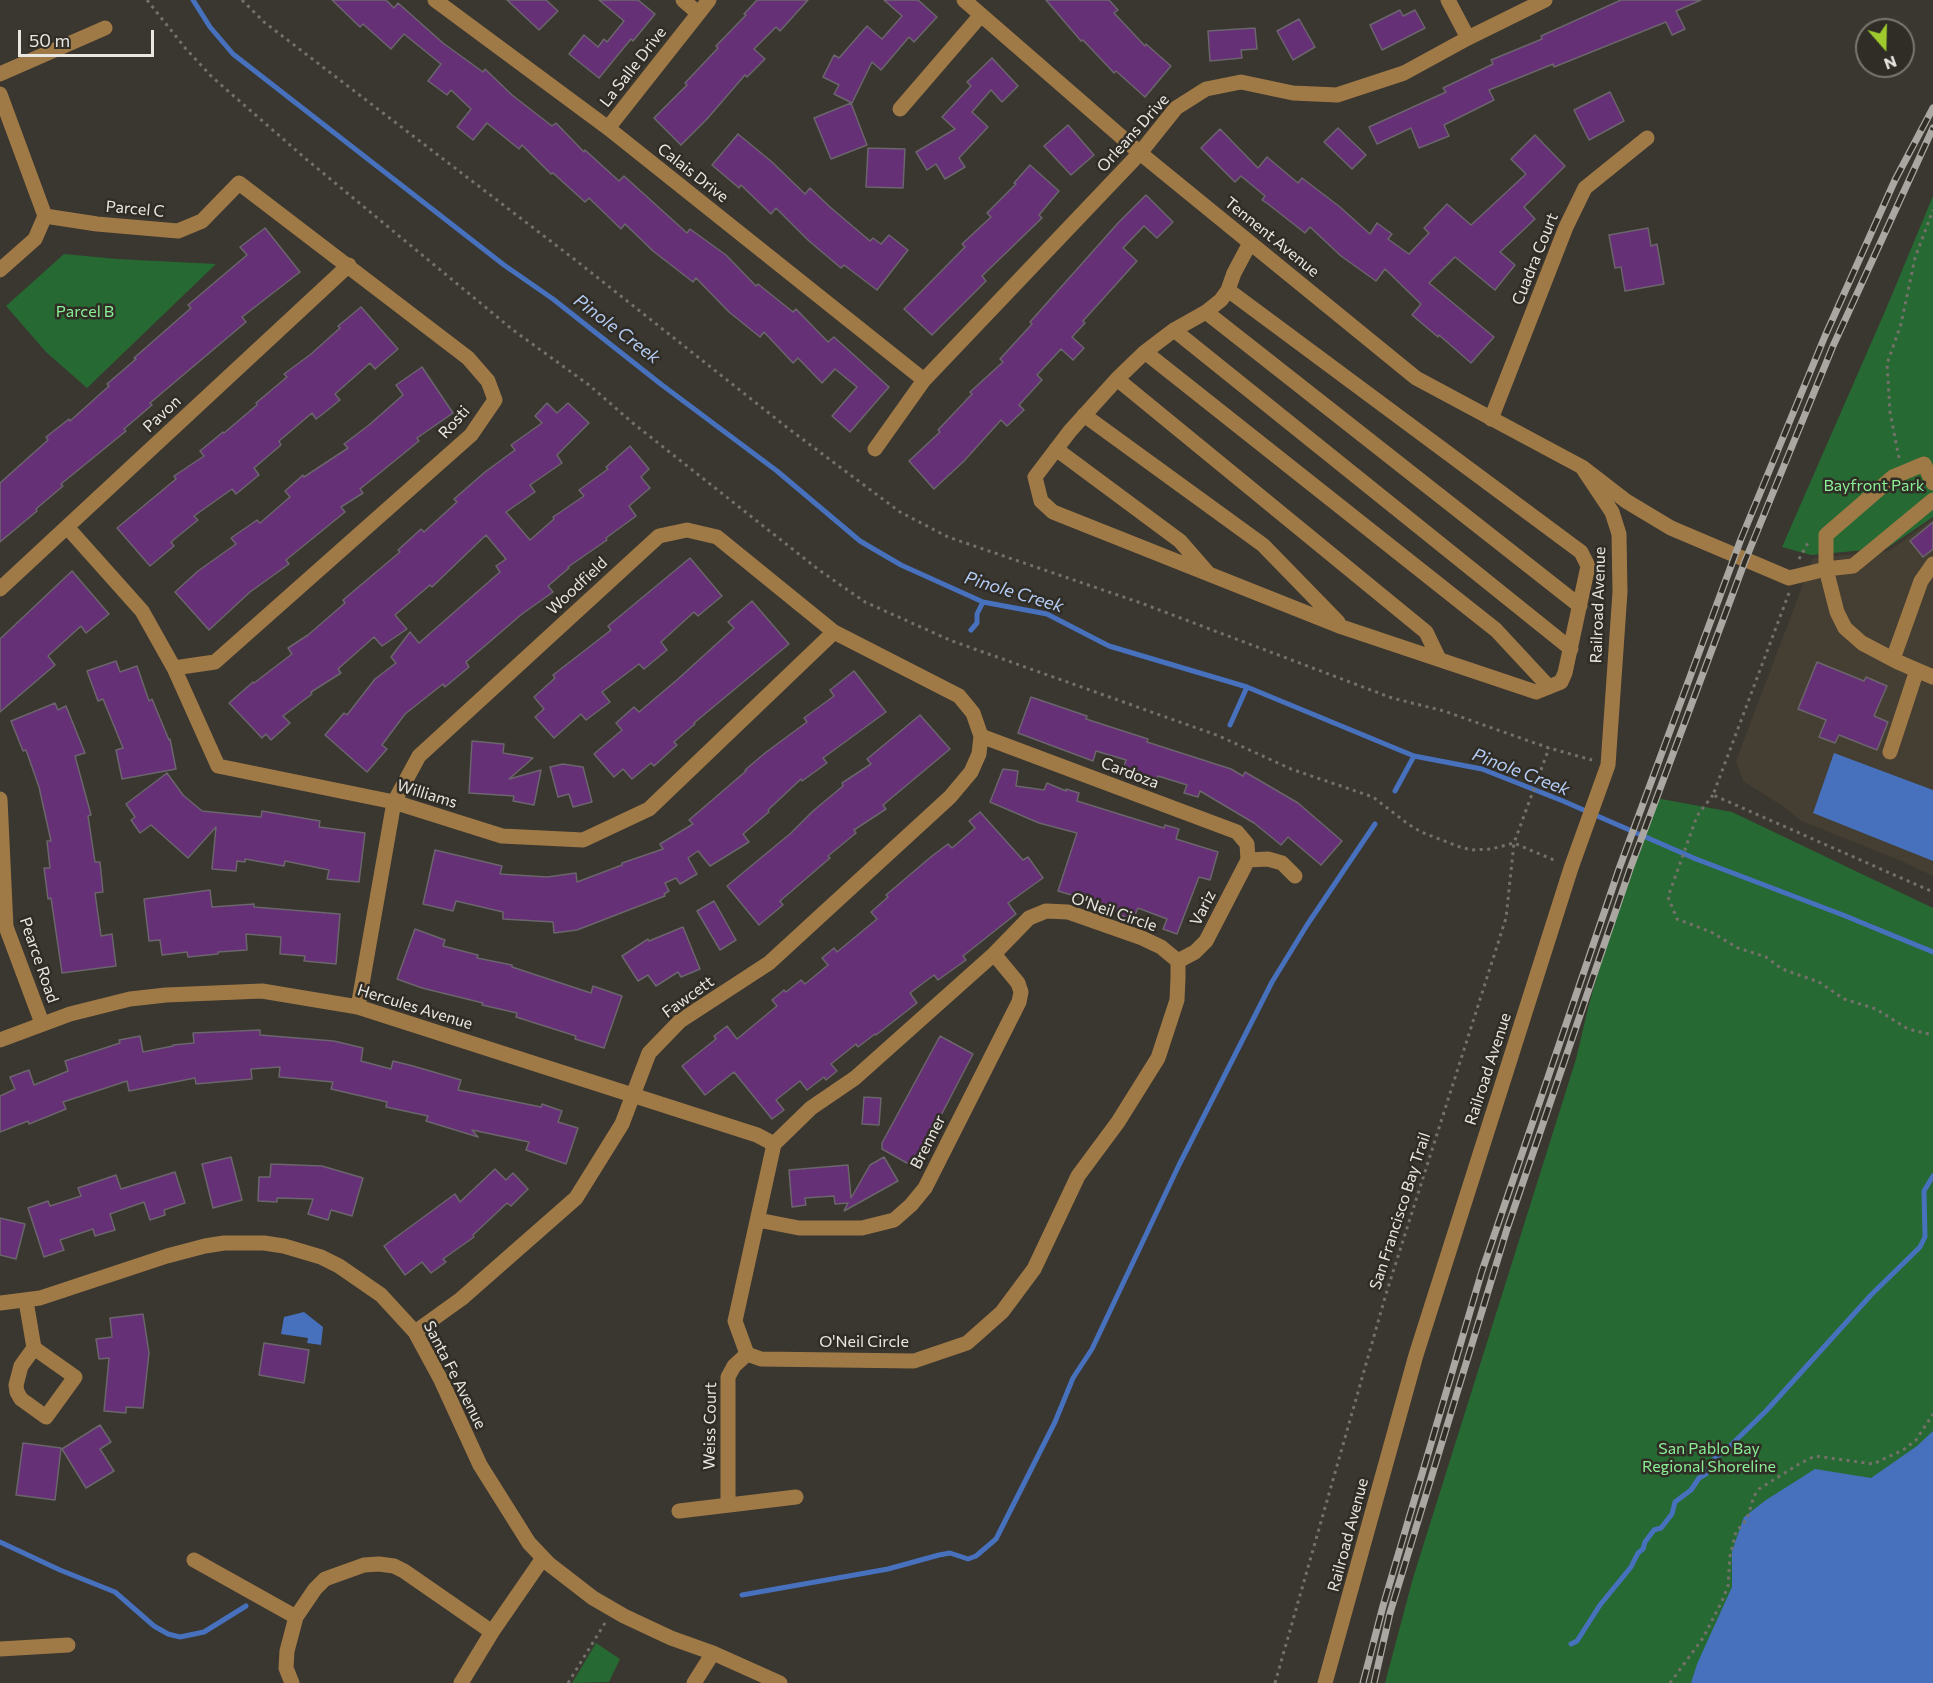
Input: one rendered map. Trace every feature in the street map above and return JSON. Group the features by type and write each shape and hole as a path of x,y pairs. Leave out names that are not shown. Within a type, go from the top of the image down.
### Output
{"street":[{"name":"Calais Drive","path":"435,0 608,128 924,380"},
{"path":"682,0 698,13"},
{"name":"La Salle Drive","path":"608,128 709,0"},
{"name":"Tennent Avenue","path":"964,0 1140,153 1416,378 1582,467 1626,501 1671,528 1789,578"},
{"path":"1448,0 1468,38"},
{"name":"Orleans Drive","path":"875,449 924,380 1140,153 1176,108 1206,89 1241,82 1293,93 1337,95 1404,73 1545,0"},
{"path":"900,109 981,15"},
{"path":"0,74 105,28"},
{"path":"0,94 45,216 35,238 0,270"},
{"name":"Cuadra Court","path":"1491,419 1566,227 1585,188 1647,138"},
{"name":"Parcel C","path":"45,216 97,224 178,231 202,221 239,183"},
{"name":"Rosti","path":"174,668 215,662 471,435 495,400 488,381 468,358 239,183"},
{"path":"1228,290 1581,552 1588,566 1566,673 1561,682 1536,692 1342,627 1053,512 1041,501 1035,477 1056,449 1117,379 1145,352 1221,300 1250,243"},
{"name":"Pavon","path":"0,589 349,265"},
{"path":"1206,312 1580,606"},
{"path":"1174,330 1571,649"},
{"path":"1145,352 1496,630 1549,687"},
{"path":"1117,379 1426,632 1439,659"},
{"path":"1084,415 1263,545 1342,627"},
{"path":"1056,449 1180,541 1209,575"},
{"path":"1933,483 1924,464 1893,477 1826,535 1826,569 1837,612 1845,628 1862,643 1933,676"},
{"name":"Railroad Avenue","path":"1325,1683 1416,1355 1571,868 1608,765 1620,592 1619,534 1612,512 1582,467"},
{"path":"1789,578 1826,569 1853,566 1933,500"},
{"name":"Williams","path":"67,527 142,611 174,668 218,766 394,802 502,836 583,840 649,809 834,632"},
{"name":"Woodfield","path":"358,1007 394,802 419,756 658,536 687,530 717,537 834,632 959,696 973,713 981,736"},
{"path":"1893,659 1921,580 1933,564"},
{"path":"1890,752 1917,670"},
{"name":"Cardoza","path":"981,736 1237,832 1247,844 1248,860"},
{"name":"Fawcett","path":"415,1332 461,1299 576,1198 622,1124 649,1053 680,1021 769,963 950,797 971,772 979,754 981,736"},
{"name":"Pearce Road","path":"0,799 6,927 42,1023"},
{"path":"1248,860 1268,859 1282,863 1295,876"},
{"name":"Variz","path":"1178,961 1196,952 1206,941 1248,860"},
{"name":"O'Neil Circle","path":"747,1354 761,1359 914,1361 967,1343 976,1336 1002,1312 1034,1269 1078,1176 1118,1122 1158,1058 1177,1000 1178,961 1161,947 1142,938 1068,912 1046,911 1029,918 994,954 855,1078 812,1108 774,1144"},
{"name":"Brenner","path":"758,1220 799,1228 862,1228 894,1220 911,1205 925,1188 1019,1002 1021,992 1018,983 994,954"},
{"name":"Hercules Avenue","path":"0,1040 42,1023 130,999 166,995 262,991 358,1007 757,1135 774,1144"},
{"path":"747,1354 735,1321 774,1144"},
{"name":"Santa Fe Avenue","path":"0,1304 26,1301 205,1246 224,1243 264,1243 321,1257 356,1276 381,1295 415,1332 441,1380 480,1465 529,1543 543,1558 572,1584 613,1609 671,1638 713,1653 780,1683"},
{"path":"26,1301 34,1348"},
{"name":"Weiss Court","path":"728,1505 728,1377 734,1366 747,1354"},
{"path":"679,1511 796,1497"},
{"path":"461,1683 492,1632 543,1558"},
{"path":"194,1560 296,1617"},
{"path":"291,1683 286,1668 287,1651 296,1617 315,1589 325,1580 364,1565 379,1564 405,1570 492,1632"},
{"path":"0,1649 68,1645"},
{"path":"694,1683 713,1653"}],"path":[{"path":"147,0 186,49 212,77 323,173 513,330 589,385 634,424 772,534 864,602 952,641 1219,736 1291,769 1373,797 1421,831 1460,847 1472,850 1491,849 1514,843 1571,868"},
{"path":"242,0 264,22 574,259 789,429 900,512 948,537 1141,603 1392,698 1444,711 1549,748 1608,765"},
{"path":"1898,456 1890,412 1887,364 1901,324 1909,284 1924,231 1933,210"},
{"path":"1789,578 1789,594 1713,795 1697,816 1668,897 1677,919 1711,932 1738,948 1766,957 1782,969 1819,982 1845,999 1876,1009 1908,1029 1933,1035"},
{"name":"San Francisco Bay Trail","path":"1275,1683 1386,1294 1506,918 1514,843 1549,748"},
{"path":"1713,795 1933,892"},
{"path":"1670,1683 1703,1638 1722,1601 1728,1586 1730,1556 1736,1532 1747,1519 1754,1496 1760,1489 1798,1464 1815,1456 1873,1464 1903,1450 1916,1440 1933,1414"},
{"path":"568,1683 613,1609"}],"shaded area":[{"path":"1933,519 1933,876 1801,821 1784,807 1743,781 1736,761 1813,558 1889,551"}],"green space":[{"name":"Bayfront Park","path":"1933,196 1933,517 1887,548 1811,555 1782,547 1886,309"},
{"name":"Parcel B","path":"64,254 216,264 87,388 46,352 6,306"},
{"name":"San Pablo Bay Regional Shoreline","path":"1656,798 1732,812 1933,908 1933,1683 1385,1683 1413,1578 1576,1059 1589,1004 1619,901"},
{"path":"596,1643 620,1659 609,1682 572,1683"}],"water":[{"path":"1834,753 1933,790 1933,861 1813,813"},
{"path":"304,1312 323,1327 321,1345 307,1343 308,1338 281,1334 284,1317"},
{"path":"1933,1431 1933,1683 1691,1683 1697,1664 1732,1587 1732,1551 1744,1517 1815,1469 1871,1478 1917,1446"}],"building":[{"path":"332,0 386,0 394,8 398,3 443,43 483,72 485,69 512,95 552,126 556,123 584,152 585,150 619,181 624,176 687,233 690,229 726,255 756,286 758,284 793,312 796,309 828,342 834,337 889,387 850,432 832,416 857,387 835,369 822,383 798,358 793,363 764,332 760,337 729,312 696,278 693,282 653,251 625,224 621,229 589,198 585,202 553,173 551,174 522,145 519,149 487,123 473,140 457,127 471,109 451,90 447,95 428,81 441,64 404,34 391,49 363,24 360,27"},
{"path":"507,0 546,0 558,11 539,30"},
{"path":"599,0 638,0 655,14 599,78 569,54 584,35 598,47 604,39 607,42 624,21"},
{"path":"757,0 808,0 780,31 776,27 754,49 765,59 747,77 745,75 681,145 654,118 687,85 685,83 718,48 716,46"},
{"path":"884,0 918,0 937,17 914,42 909,37 881,70 872,62 852,103 834,94 839,85 823,77 834,55 839,58 867,26 882,39 902,16"},
{"path":"1046,0 1109,0 1118,10 1114,13 1145,46 1146,44 1171,66 1145,97 1116,71 1114,73 1083,40 1081,41"},
{"path":"1621,0 1701,0 1676,11 1685,29 1672,35 1666,22 1554,67 1553,64 1489,90 1494,100 1444,125 1449,136 1419,148 1411,128 1377,144 1369,127 1446,92 1443,88 1493,64 1491,60 1542,39 1541,36"},
{"path":"1400,10 1403,16 1415,10 1425,28 1382,50 1370,25"},
{"path":"1299,19 1315,47 1293,60 1277,31"},
{"path":"1255,28 1257,49 1241,50 1242,58 1210,61 1208,31"},
{"path":"992,58 1018,86 1002,102 991,90 972,112 988,127 959,158 965,167 945,179 936,164 927,170 916,152 955,129 942,117 971,86 967,82"},
{"path":"1610,92 1624,121 1589,140 1574,110"},
{"path":"851,103 867,145 831,159 814,118"},
{"path":"1068,125 1094,155 1071,175 1044,146"},
{"path":"1338,128 1366,155 1352,169 1324,142"},
{"path":"1220,129 1258,168 1267,157 1298,183 1302,178 1370,234 1377,223 1392,234 1388,239 1409,254 1429,233 1424,228 1447,204 1471,225 1526,174 1511,159 1535,135 1565,166 1524,207 1535,219 1500,252 1515,265 1495,290 1455,257 1429,283 1494,337 1471,363 1412,315 1421,304 1385,269 1376,281 1341,256 1310,227 1305,233 1262,200 1265,196 1241,176 1235,182 1201,148"},
{"path":"738,134 772,162 805,194 810,188 870,241 873,238 881,244 889,235 908,250 877,290 844,265 841,268 809,241 776,208 771,214 741,185 739,188 712,165"},
{"path":"868,148 905,149 903,188 866,187"},
{"path":"1030,165 1059,191 1039,215 1042,218 982,276 986,281 932,335 904,309 965,247 962,244 991,217 987,213 1016,184 1014,183"},
{"path":"1146,195 1173,222 1157,238 1144,226 1123,248 1137,261 1083,321 1085,323 1072,337 1084,348 1073,360 1061,349 1037,375 1042,380 1019,405 1024,410 1007,426 1001,420 964,461 934,489 909,461 940,432 938,430 972,394 970,392 1003,362 1000,359 1032,324 1030,322"},
{"path":"265,228 300,272 242,317 246,322 150,403 152,405 124,429 126,431 61,484 63,486 36,509 37,511 0,542 0,483 48,440 46,437 69,419 70,421 109,386 107,384 136,359 134,358 191,308 188,305 247,255 240,247"},
{"path":"1648,228 1651,246 1657,244 1664,284 1625,291 1621,267 1615,268 1609,235"},
{"path":"361,307 398,349 375,369 370,363 335,394 340,400 316,419 312,413 279,441 281,445 254,468 259,475 236,494 232,489 194,516 198,520 171,542 174,546 150,566 117,528 176,479 174,476 204,456 200,451 257,405 256,403 287,377 284,374 311,354 340,328 338,326"},
{"path":"422,367 453,413 417,438 419,441 360,489 363,493 341,507 345,512 286,560 289,564 250,592 209,630 175,592 198,571 236,544 231,538 257,520 260,523 290,497 285,491 303,475 304,477 348,448 344,444 403,395 396,385"},
{"path":"547,403 557,413 568,403 589,423 557,455 562,463 530,485 535,492 506,512 530,540 554,519 553,517 584,496 579,490 608,469 606,467 630,446 649,469 641,477 650,488 629,506 636,516 568,567 548,586 553,592 522,614 466,662 469,667 445,687 443,684 405,714 382,745 387,749 367,772 325,735 344,713 347,715 375,679 396,663 391,657 410,632 419,643 500,572 496,566 506,559 486,535 432,587 430,585 395,615 407,629 382,646 374,637 338,669 341,673 311,692 312,694 283,716 290,723 271,740 266,734 262,738 229,703 253,682 292,654 288,648 308,635 345,603 343,600 400,552 398,550 421,529 424,532 457,502 454,499 515,450 511,445 542,423 535,416"},
{"path":"1933,522 1933,549 1923,557 1910,541"},
{"path":"690,558 722,596 698,616 694,612 661,642 667,650 644,669 639,664 602,692 610,702 586,720 581,714 554,738 535,717 544,709 534,697 555,678 553,675 611,630 608,626"},
{"path":"72,571 109,614 86,633 81,626 48,656 55,665 0,712 0,639"},
{"path":"752,601 789,644 694,723 674,742 677,745 654,766 651,763 632,779 623,769 614,777 594,754 622,730 616,723 634,707 639,712 678,679 734,628 728,622"},
{"path":"116,661 120,672 137,666 149,701 152,699 170,739 176,769 122,779 116,750 123,748 103,699 98,701 87,671"},
{"path":"1817,662 1864,681 1866,677 1887,686 1874,716 1888,722 1877,750 1839,735 1835,743 1819,737 1826,720 1798,709"},
{"path":"854,671 886,712 823,758 827,763 802,781 801,779 768,810 769,812 743,834 749,842 710,866 698,851 688,858 697,874 680,884 676,878 665,883 669,891 664,894 665,896 577,930 554,933 553,922 503,919 503,912 456,901 453,911 423,904 435,850 502,866 500,874 547,877 576,873 577,882 663,849 660,844 693,824 689,820 765,753 807,722 804,718 834,696 830,690"},
{"path":"1031,697 1087,716 1086,719 1148,739 1147,742 1231,769 1243,776 1245,772 1298,803 1342,841 1321,865 1288,837 1281,845 1254,823 1200,791 1198,797 1184,793 1187,785 1158,776 1156,784 1122,773 1126,760 1096,751 1093,761 1018,733"},
{"path":"55,703 58,710 66,706 85,753 75,756 91,815 88,816 95,862 100,862 103,892 95,893 101,936 112,934 116,966 62,973 51,898 48,899 44,868 50,868 47,841 51,841 39,787 26,750 23,751 11,721"},
{"path":"920,715 950,749 883,805 886,809 854,830 856,833 780,901 783,905 759,925 727,886 791,833 843,786 842,783 871,764 867,759"},
{"path":"472,741 504,744 503,753 533,758 509,779 541,770 534,805 513,801 514,796 469,793"},
{"path":"563,764 583,767 592,802 573,807 569,794 558,797 550,767"},
{"path":"1003,769 1018,771 1016,786 1044,790 1047,783 1066,791 1066,789 1079,793 1077,801 1164,828 1165,825 1179,829 1176,839 1218,852 1210,880 1199,877 1177,934 1163,929 1167,919 1138,908 1133,920 1101,906 1102,904 1058,891 1077,833 1039,823 990,802"},
{"path":"167,773 183,795 202,811 261,817 262,811 320,821 319,827 365,833 359,882 327,879 329,870 285,861 284,866 245,859 245,862 237,861 236,871 212,869 216,827 188,858 151,825 140,833 131,820 135,817 126,804"},
{"path":"980,812 1023,860 1028,857 1043,878 1008,903 1016,914 963,956 966,960 938,980 934,975 910,993 917,1003 876,1035 858,1047 856,1044 831,1064 837,1071 826,1080 824,1077 807,1090 800,1081 776,1100 784,1110 772,1119 734,1072 705,1095 682,1066 716,1039 714,1036 727,1026 737,1039 777,1006 772,1000 784,990 786,992 801,980 805,984 828,965 822,958 834,948 837,952 877,919 871,912 888,897 886,895 932,856 948,844 952,848 975,828 969,821"},
{"path":"210,890 212,907 254,904 254,907 340,914 336,964 304,961 305,956 280,954 281,937 246,934 247,950 188,957 187,952 162,955 160,940 149,941 144,899"},
{"path":"714,901 736,940 720,950 697,911"},
{"path":"683,927 700,969 681,977 678,972 656,986 648,975 638,981 622,956 648,939 649,941"},
{"path":"415,929 445,940 443,946 478,955 477,958 512,965 512,967 591,993 593,986 622,996 604,1048 575,1039 576,1036 516,1017 517,1013 422,988 397,979"},
{"path":"260,1030 260,1035 334,1041 363,1048 361,1061 391,1069 393,1061 461,1080 458,1090 541,1107 542,1104 562,1111 558,1122 578,1128 566,1164 526,1150 529,1142 472,1130 478,1137 426,1121 428,1116 386,1107 387,1102 331,1089 333,1082 279,1077 280,1067 251,1069 252,1079 196,1084 195,1078 129,1091 127,1081 63,1102 66,1109 29,1124 28,1121 0,1132 0,1096 15,1089 10,1077 29,1070 34,1085 68,1071 65,1061 120,1043 119,1040 140,1036 143,1052 194,1043 193,1033"},
{"path":"940,1036 973,1054 914,1167 882,1149 882,1143"},
{"path":"864,1097 881,1098 879,1125 862,1124"},
{"path":"231,1157 242,1200 213,1208 202,1164"},
{"path":"884,1157 898,1181 844,1211 848,1203 835,1204 834,1196 805,1198 806,1205 792,1207 789,1170 848,1165 851,1198 870,1165"},
{"path":"271,1164 322,1166 363,1178 352,1216 331,1210 328,1220 308,1214 313,1199 277,1198 277,1202 258,1201 259,1177 270,1177"},
{"path":"495,1169 506,1180 513,1173 528,1189 511,1206 507,1203 473,1235 474,1237 443,1259 446,1262 431,1273 422,1262 405,1275 384,1246 455,1194 460,1202"},
{"path":"175,1172 185,1203 164,1210 165,1215 150,1220 144,1202 110,1214 115,1230 95,1236 93,1229 60,1240 64,1250 44,1257 28,1208 48,1201 50,1206 81,1196 78,1188 116,1175 121,1189"},
{"path":"0,1218 25,1224 16,1259 0,1255"},
{"path":"143,1314 149,1353 143,1408 126,1407 126,1413 104,1411 109,1358 99,1359 96,1339 112,1337 110,1318"},
{"path":"264,1343 309,1350 304,1383 259,1375"},
{"path":"100,1425 111,1442 100,1449 114,1471 86,1488 62,1449"},
{"path":"23,1443 61,1448 55,1500 16,1495"}],"waterway":[{"name":"Pinole Creek","path":"193,0 210,27 233,54 504,265 553,299 662,385 777,471 860,541 901,565 983,602 1047,614 1109,646 1247,687 1414,756 1482,769 1563,801 1696,859 1933,952"},
{"path":"971,630 977,623 977,614 983,602"},
{"path":"1230,725 1247,687"},
{"path":"1395,791 1414,756"},
{"path":"742,1595 888,1569 950,1553 968,1559 976,1556 996,1539 1055,1422 1073,1378 1092,1349 1179,1165 1272,982 1307,925 1375,824"},
{"path":"1571,1644 1577,1641 1600,1605 1631,1567 1654,1530 1661,1528 1672,1514 1675,1502 1691,1490 1699,1478 1706,1474 1715,1458 1767,1410 1871,1295 1920,1247 1925,1237 1924,1191 1933,1176"},
{"path":"0,1542 115,1592 154,1626 168,1634 180,1637 204,1632 246,1606"}],"railway":[{"path":"1363,1683 1383,1606 1482,1271 1620,866 1741,539 1825,336 1895,180 1933,108"},
{"path":"1374,1683 1390,1613 1507,1229 1630,869 1745,561 1833,346 1933,128"}]}
